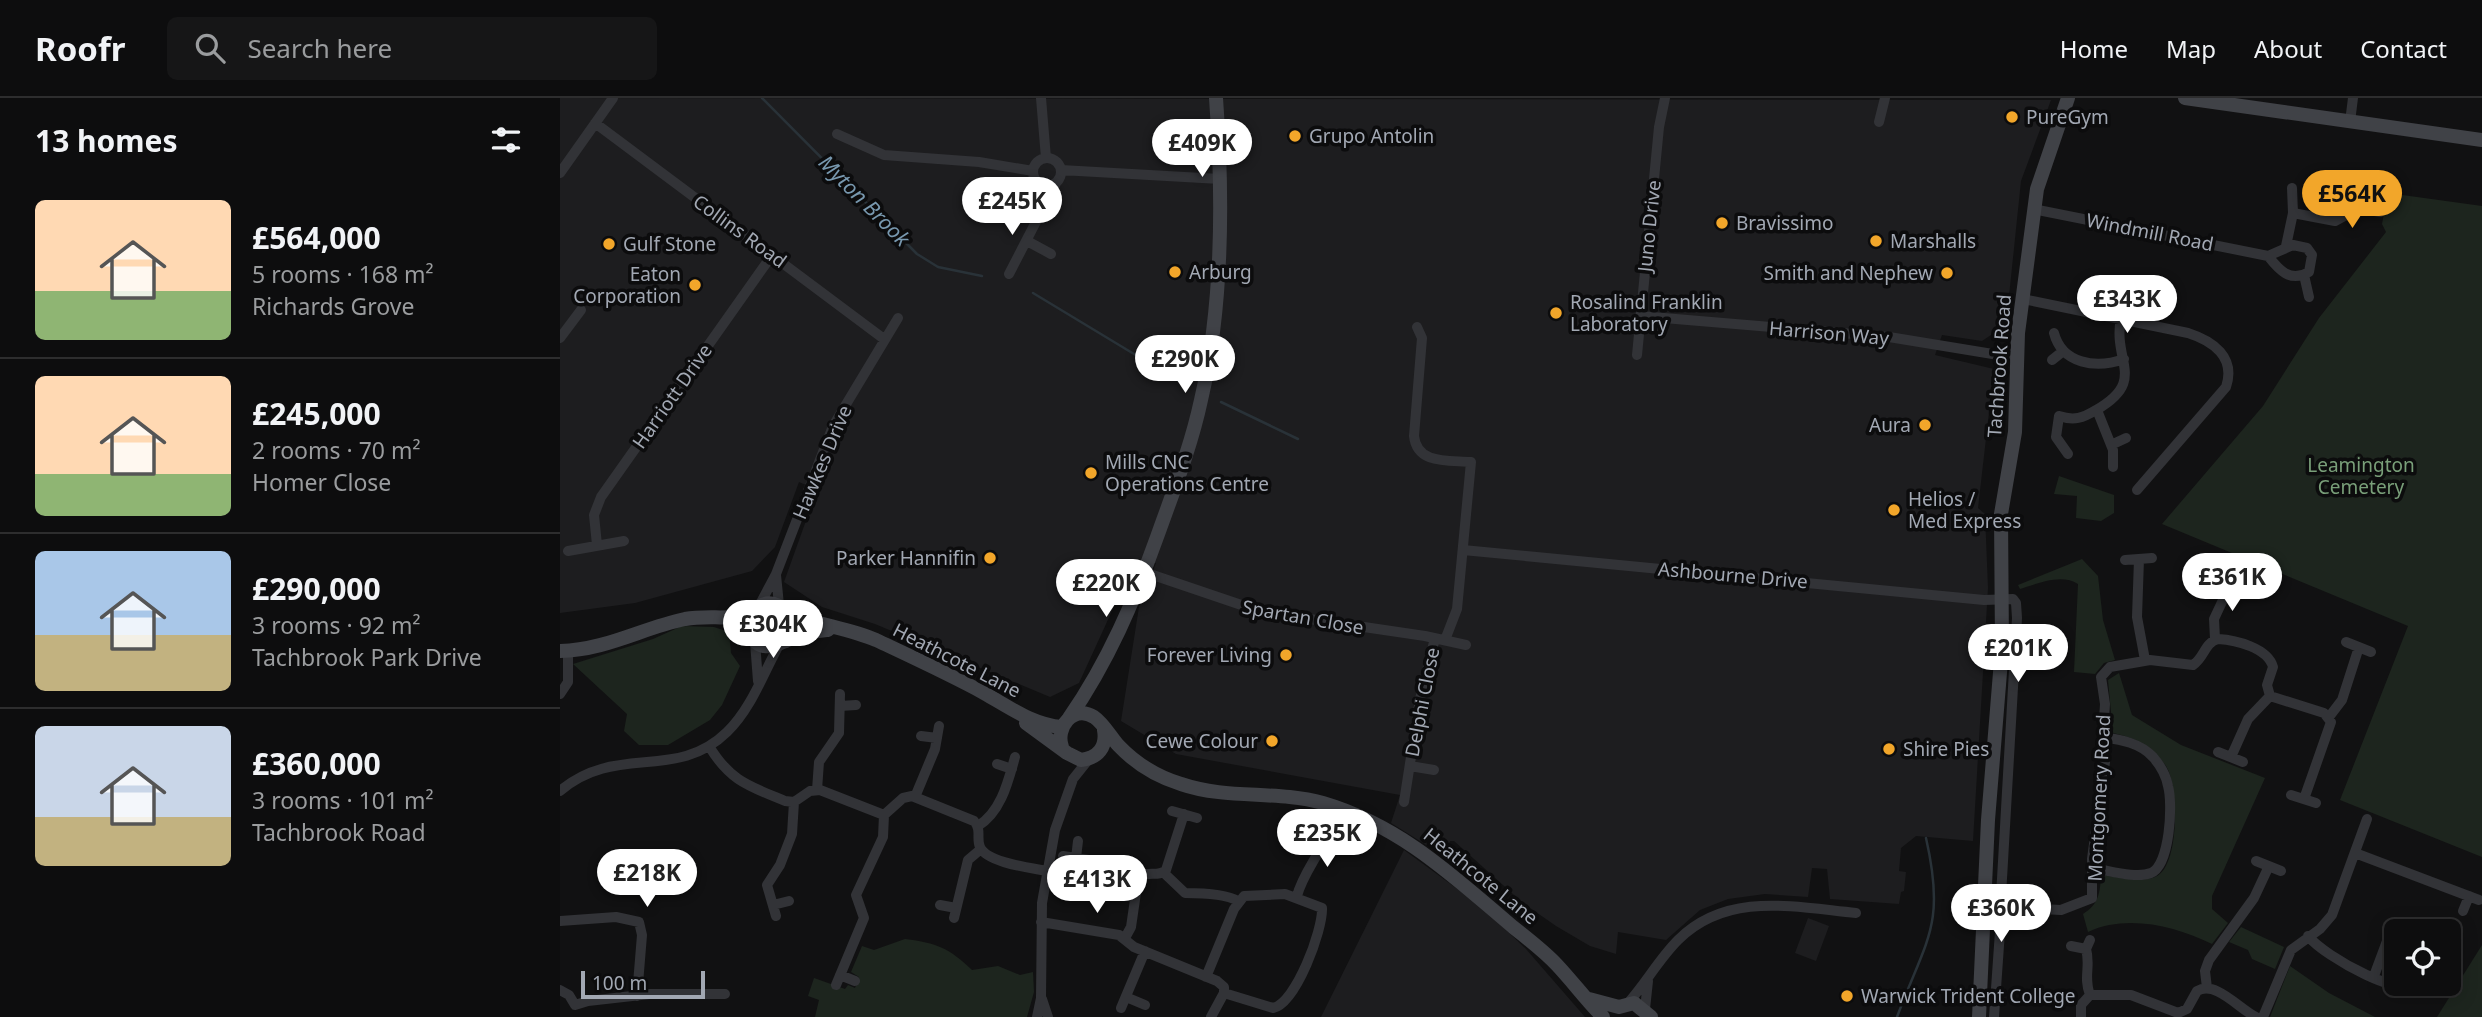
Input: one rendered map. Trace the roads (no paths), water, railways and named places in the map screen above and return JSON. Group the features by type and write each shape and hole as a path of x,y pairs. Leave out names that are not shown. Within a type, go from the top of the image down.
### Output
{"street":[{"path":"560,173 613,98"},
{"path":"1041,98 1046,158"},
{"path":"1062,747 1066,722 1099,673 1144,572 1185,458 1206,379 1214,316 1220,179 1216,98"},
{"name":"Juno Drive","path":"1637,355 1659,127 1665,98"},
{"path":"1879,122 1885,98"},
{"name":"Tachbrook Road","path":"1994,1017 1988,998 1985,906 1988,820 2000,682 2003,599 2001,514 2015,432 2017,359 2033,209 2042,169 2068,98"},
{"path":"2185,98 2482,141"},
{"path":"2350,122 2353,98"},
{"name":"Collins Road","path":"595,123 884,339"},
{"path":"837,134 884,155 979,162 1033,171"},
{"path":"1009,274 1061,170 1058,163 1046,158 1036,163 1033,171 1040,184 1041,207"},
{"path":"1061,170 1220,179"},
{"path":"1040,184 1048,186 1056,183"},
{"path":"2286,246 2293,213 2292,188"},
{"path":"2293,213 2335,221 2354,210 2376,211 2374,192"},
{"name":"Windmill Road","path":"2033,209 2268,256 2283,274 2304,275"},
{"path":"1027,242 1051,254"},
{"path":"2268,256 2286,246 2307,248 2312,255 2308,272 2304,275 2309,297"},
{"name":"Harriott Drive","path":"597,545 594,515 601,497 772,255"},
{"path":"2023,299 2188,333 2219,349 2229,371 2221,394 2137,490"},
{"path":"560,338 580,310"},
{"path":"560,316 570,323"},
{"name":"Harrison Way","path":"1640,316 1889,337 2017,359"},
{"name":"Hawkes Drive","path":"755,611 776,574 833,426 898,318"},
{"path":"2068,454 2056,437 2059,411 2078,419 2116,397 2124,386 2127,371 2118,339 2121,318"},
{"name":"Delphi Close","path":"1404,802 1420,699 1440,639 1457,609 1471,462 1428,458 1415,444 1422,338 1417,327"},
{"path":"2054,332 2062,352 2072,359 2102,364 2124,359"},
{"path":"2052,360 2062,352"},
{"path":"2097,410 2111,445 2113,467"},
{"path":"2111,445 2126,438"},
{"path":"568,551 624,541"},
{"name":"Ashbourne Drive","path":"1463,550 2003,599"},
{"path":"2125,560 2152,558"},
{"path":"2139,559 2137,617 2145,660"},
{"name":"Spartan Close","path":"1144,572 1262,612 1466,645"},
{"name":"Hawkes Drive","path":"776,574 784,609"},
{"path":"2218,581 2241,593"},
{"path":"2230,587 2214,619 2215,639 2248,646 2269,659 2273,667 2267,685 2270,696"},
{"name":"Tachbrook Road","path":"1999,890 2017,618 2015,601 2003,599"},
{"path":"560,694 568,682 564,651 603,646 683,620 719,620 755,611 784,609 792,627 758,681 736,724 709,746 670,760 603,766 581,776 560,791"},
{"name":"Heathcote Lane","path":"784,609 833,629 861,635 886,645 985,694 1015,712 1050,726 1066,722"},
{"path":"755,611 753,640 758,681"},
{"path":"719,620 767,647 783,643"},
{"name":"Heathcote Lane","path":"783,643 807,633 833,629"},
{"name":"Montgomery Road","path":"1985,906 2056,910 2086,903 2094,895 2091,868 2101,783 2098,768 2104,737 2102,674 2110,667 2145,660 2193,664 2215,639"},
{"path":"2346,642 2371,652"},
{"path":"2304,799 2316,759 2330,732 2329,717 2342,700 2359,647"},
{"path":"1095,718 1099,673"},
{"path":"817,790 819,762 839,733 840,694"},
{"path":"2270,696 2329,717"},
{"path":"2231,757 2248,719 2270,696"},
{"path":"840,706 856,705"},
{"path":"1015,712 1074,758"},
{"path":"1066,722 1084,714 1095,718 1104,730 1104,743 1073,779"},
{"path":"915,797 939,726"},
{"name":"Heathcote Lane","path":"1104,730 1131,758 1189,787 1219,794 1313,801 1348,812 1388,831 1467,885 1554,961 1603,1017"},
{"path":"921,736 937,738"},
{"path":"2091,868 2148,873 2162,863 2166,842 2170,796 2162,771 2151,755 2138,746 2104,737"},
{"path":"709,746 734,779 794,802 817,790 884,815"},
{"path":"2218,752 2243,762"},
{"path":"1074,758 1094,755"},
{"name":"Heathcote Lane","path":"1094,755 1131,758"},
{"path":"978,826 989,820 995,809 1015,757"},
{"path":"1037,1017 1041,998 1041,922 1047,871 1057,820 1073,779 1074,758"},
{"path":"997,764 1012,769"},
{"name":"Delphi Close","path":"1410,766 1434,770"},
{"path":"2291,795 2316,803"},
{"path":"855,981 838,980 864,918 856,895 883,837 884,815 903,798 915,797 974,821 978,826 981,849"},
{"path":"776,916 767,885 780,865 792,834 794,802"},
{"path":"1172,811 1197,818"},
{"path":"1164,873 1184,814"},
{"path":"2263,1017 2288,956 2332,915 2367,819"},
{"path":"1988,820 2005,821"},
{"path":"1315,829 1340,838"},
{"path":"1297,896 1303,876 1322,849 1327,834"},
{"path":"1076,858 1078,841"},
{"path":"981,849 1000,860 1047,871"},
{"path":"940,905 955,913 968,860 981,849"},
{"path":"2355,853 2474,898 2463,911"},
{"path":"1063,856 1102,862 1141,875 1164,873 1185,893 1202,892 1238,901"},
{"path":"2256,861 2281,871"},
{"path":"2207,988 2206,971 2209,960 2254,898 2269,866"},
{"path":"1125,939 1131,927 1137,881 1141,875"},
{"path":"1206,976 1238,901 1251,893 1297,896 1319,906 1322,912 1311,951 1290,997 1278,1012 1224,993"},
{"path":"773,905 789,901"},
{"path":"1620,1009 1648,981 1686,933 1724,911 1760,905 1856,913"},
{"path":"560,921 616,917 639,922 642,935 636,996"},
{"name":"Tachbrook Road","path":"1979,1017 1988,998 2001,917"},
{"path":"1041,922 1073,925 1125,939 1145,951 1221,984 1224,993 1211,1017"},
{"path":"2308,936 2331,957 2384,980"},
{"path":"2071,946 2088,944 2084,979 2090,995"},
{"path":"2374,976 2384,949"},
{"path":"1121,1008 1145,951"},
{"path":"1648,981 1648,1014"},
{"path":"2081,1017 2082,1002 2090,995 2131,995 2178,1015 2187,1009 2197,991 2207,988 2219,992 2236,1007 2256,1017"},
{"path":"560,990 569,995 575,1005 574,1017"},
{"path":"575,1005 636,996 725,994"},
{"path":"1126,997 1145,1005"},
{"path":"1041,998 1048,1017"},
{"path":"1589,999 1620,1009 1638,1004 1648,1014"}],"waterway":[{"name":"Myton Brook","path":"762,98 917,254 938,267 982,276"},
{"name":"Myton Brook","path":"1033,293 1182,383"},
{"name":"Myton Brook","path":"1221,402 1298,439"},
{"name":"Myton Brook","path":"1897,1017 1924,949 1933,913 1932,868 1926,838"}],"place":[{"name":"PureGym","path":"2012,117"},
{"name":"Grupo Antolin","path":"1295,136"},
{"name":"Bravissimo","path":"1722,223"},
{"name":"Marshalls","path":"1876,241"},
{"name":"Gulf Stone","path":"609,244"},
{"name":"Arburg","path":"1175,272"},
{"name":"Smith and Nephew","path":"1947,273"},
{"name":"Eaton Corporation","path":"695,285"},
{"name":"Rosalind Franklin Laboratory","path":"1556,313"},
{"name":"Aura","path":"1925,425"},
{"name":"Mills CNC Operations Centre","path":"1091,473"},
{"name":"Helios / Med Express","path":"1894,510"},
{"name":"Parker Hannifin","path":"990,558"},
{"name":"Forever Living","path":"1286,655"},
{"name":"Cewe Colour","path":"1272,741"},
{"name":"Shire Pies","path":"1889,749"},
{"name":"Warwick Trident College","path":"1847,996"}],"park label":[{"name":"Leamington Cemetery","path":"2361,476"}]}
